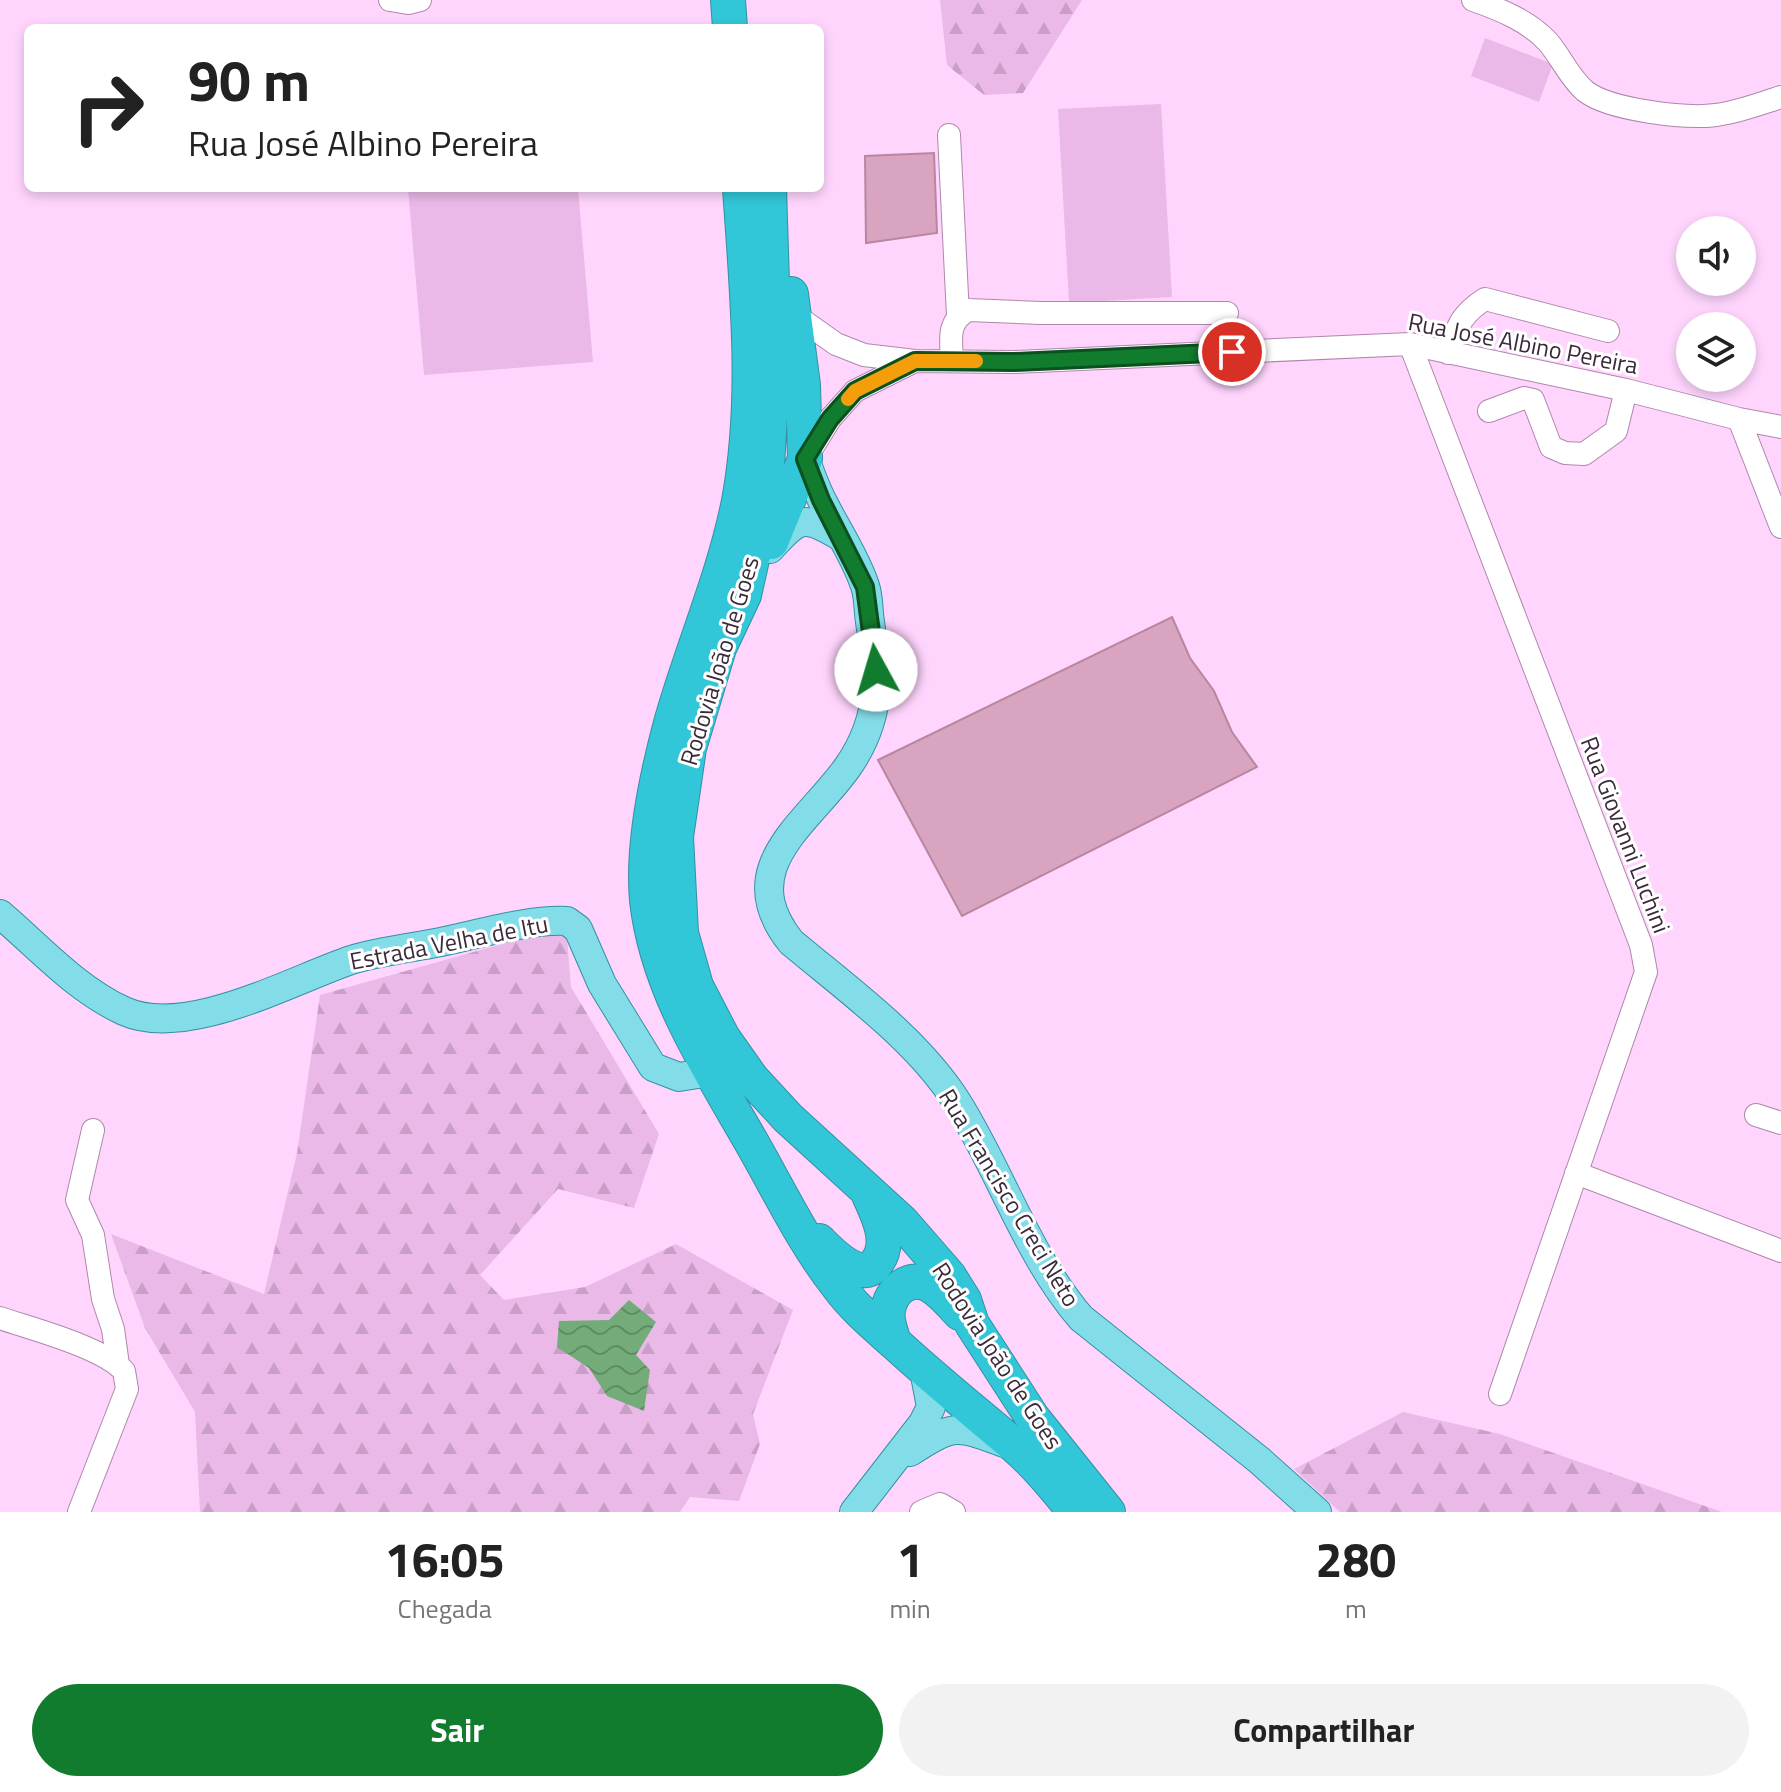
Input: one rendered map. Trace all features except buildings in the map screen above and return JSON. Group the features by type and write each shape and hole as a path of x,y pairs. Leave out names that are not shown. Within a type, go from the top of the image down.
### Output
{"highway":[{"path":"728,0 730,24"},
{"path":"752,0 753,24"},
{"name":"Rodovia João de Goes","path":"740,192 750,343 748,426 730,540 671,724 658,784 647,858 647,899 656,944 674,997 710,1072 801,1233 840,1288 868,1320 1018,1449 1075,1512"},
{"name":"Rodovia João de Goes","path":"770,192 774,346 765,501 744,595 719,648 689,748 676,837 681,933 696,986 723,1038 752,1079 788,1118 902,1222 949,1276 964,1300 972,1324 1032,1417 1108,1512"},
{"path":"744,595 766,553 805,459 803,385 795,315 771,192"},
{"path":"783,1198 819,1242 839,1260 863,1271 872,1268 879,1260 883,1248 878,1214 866,1188"},
{"path":"894,1342 887,1312 898,1288 908,1283 922,1282 935,1288 972,1324"}],"main road":[{"name":"Rua Francisco Creci Neto","path":"805,459 821,500 865,587 875,652 876,687 872,723 849,766 783,845 770,870 769,895 778,925 791,942 909,1043 956,1100 1047,1271 1081,1318 1259,1460 1317,1512"},
{"path":"766,553 787,529 799,522 815,521 841,537"},
{"name":"Estrada Velha de Itu","path":"0,914 51,961 93,993 126,1012 154,1019 182,1019 211,1012 355,959 500,930 567,921 578,929 602,984 653,1067 679,1077 710,1072"},
{"path":"854,1512 896,1461 931,1407 924,1370"},
{"path":"896,1461 943,1431 954,1428 1018,1449"}],"street":[{"path":"390,0 408,3 420,0"},
{"path":"1473,0 1507,12 1546,40 1585,90 1602,102 1623,108 1712,116 1738,112 1781,97"},
{"path":"949,135 958,316"},
{"path":"1448,353 1460,320 1469,309 1485,299 1608,331"},
{"path":"952,360 950,327 958,316 968,310 1227,313"},
{"name":"Rua José Albino Pereira","path":"795,315 813,330 864,355 915,361 1014,362 1410,344 1781,427"},
{"name":"Rua Giovanni Luchini","path":"1410,344 1641,945 1646,972 1500,1394"},
{"name":"Rua José Albino Pereira","path":"805,459 830,419 855,391 915,361"},
{"path":"1489,411 1524,398 1533,400 1551,447 1565,453 1584,454 1616,431 1626,390"},
{"path":"1739,419 1781,527"},
{"path":"1756,1115 1781,1123"},
{"path":"79,1512 127,1389 127,1379 118,1365 113,1329 98,1276 93,1235 77,1200 93,1130"},
{"path":"1576,1173 1781,1251"},
{"path":"0,1318 90,1350 118,1365"},
{"path":"921,1512 940,1504 954,1512"}],"green space":[{"path":"940,0 1082,0 1023,93 984,95 947,65"},
{"path":"1485,38 1553,64 1539,102 1471,76"},
{"path":"1161,104 1172,297 1069,303 1058,109"},
{"path":"408,192 578,192 593,362 424,375"},
{"path":"566,926 571,987 659,1134 634,1208 558,1189 480,1275 504,1300 585,1287 676,1244 793,1310 753,1414 760,1444 739,1501 690,1497 680,1512 200,1512 195,1412 145,1328 111,1234 264,1294 297,1153 320,995"},
{"path":"1403,1412 1500,1434 1722,1512 1340,1512 1294,1469"}],"water":[{"path":"629,1300 656,1322 636,1355 650,1370 644,1411 607,1396 589,1368 557,1347 559,1321 609,1320"}],"slow traffic":[{"path":"848,399 855,391 915,361 976,361"}],"route":[{"path":"876,670 865,587 821,500 805,459 830,419 855,391 915,361 1014,362 1232,352"}]}
